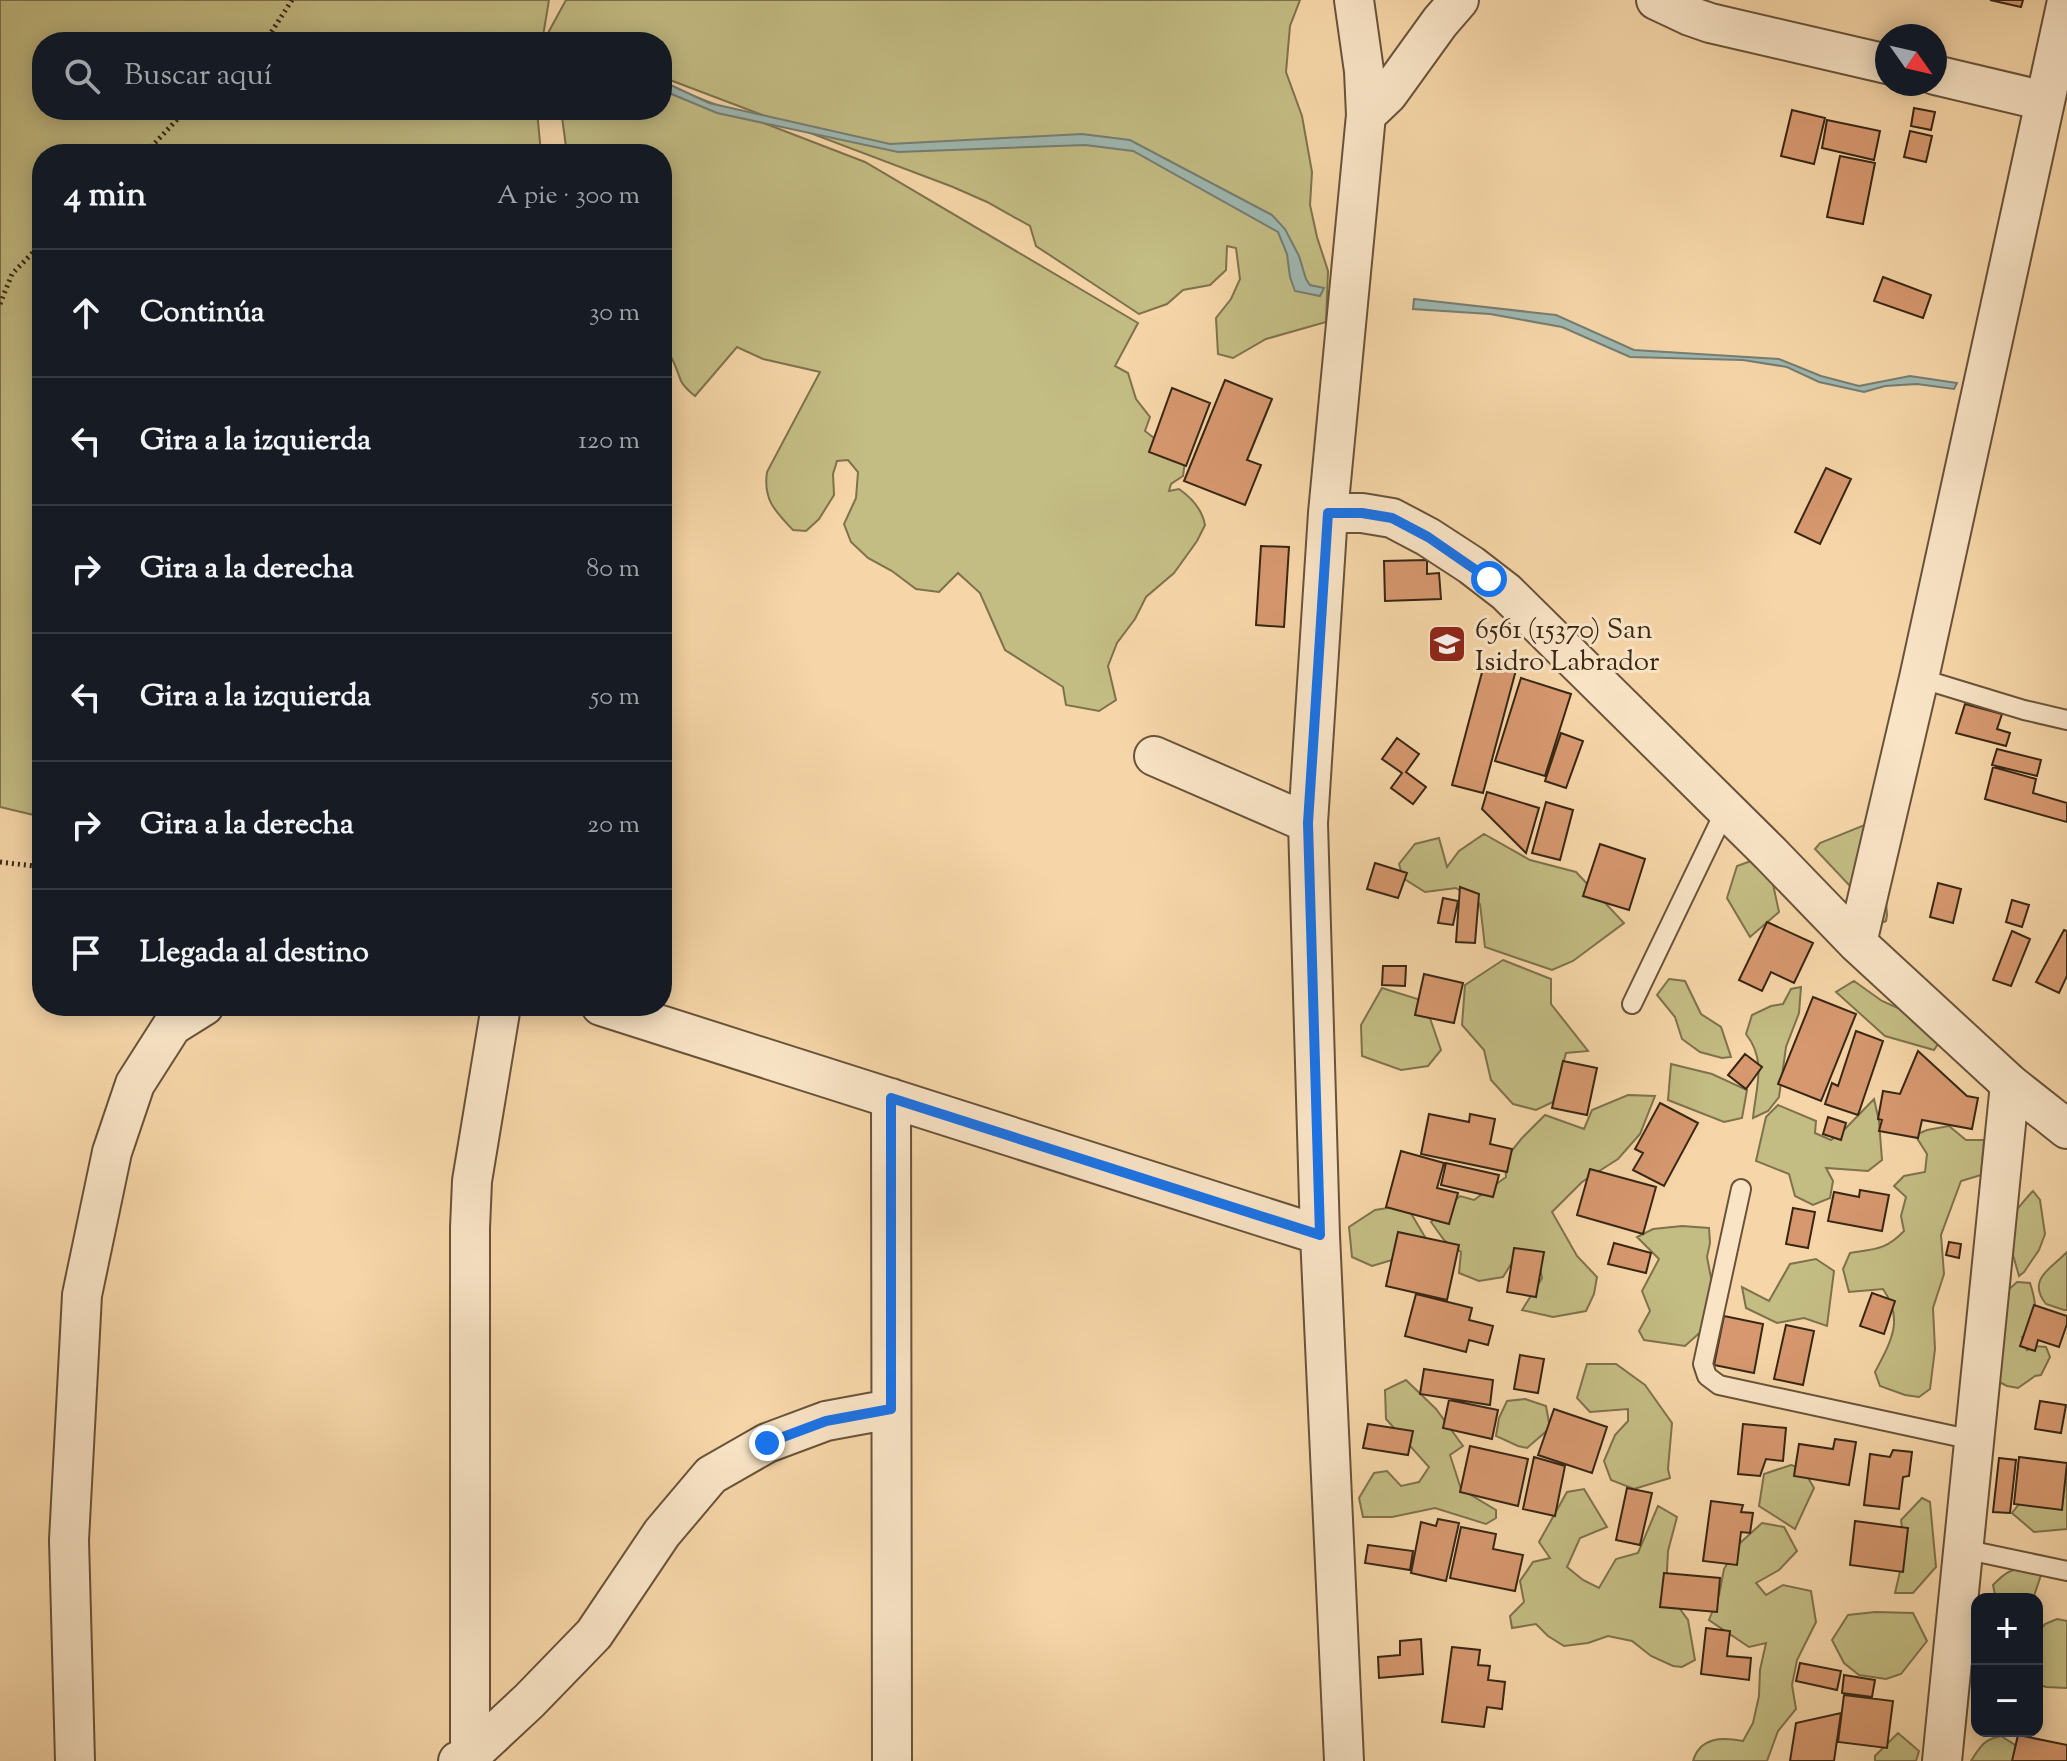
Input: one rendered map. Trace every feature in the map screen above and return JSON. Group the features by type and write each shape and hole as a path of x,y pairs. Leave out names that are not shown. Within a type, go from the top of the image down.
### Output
{"street":[{"path":"1344,1761 1320,1235 1308,823 1328,513 1366,115 1364,71 1354,0"},
{"path":"1366,115 1388,94 1459,0"},
{"path":"1656,0 1710,23 1875,61"},
{"path":"1857,943 1919,678 2067,1"},
{"path":"1947,78 2045,101"},
{"path":"1328,513 1362,513 1392,518 1428,537 1506,592 1857,943 2010,1084 2067,1129"},
{"path":"1154,756 1308,823"},
{"path":"75,1761 69,1540 82,1295 112,1152 135,1084 172,1026 188,1016"},
{"path":"466,1759 470,1212 472,1181 499,1016"},
{"path":"633,1016 1320,1235"},
{"path":"1942,1761 2010,1084"},
{"path":"891,1098 892,1761"},
{"path":"466,1759 529,1701 594,1634 662,1533 711,1475 767,1443 826,1421 891,1409"}],"lane":[{"path":"1919,678 2067,720"},
{"path":"1632,1004 1726,809"},
{"path":"1741,1189 1703,1364 1707,1376 1719,1385 1973,1440"},
{"path":"1963,1549 2067,1571"}],"path":[{"path":"271,32 292,0"},
{"path":"154,144 177,120"},
{"path":"0,304 12,274 32,253"},
{"path":"0,862 32,866"}],"shaded area":[{"path":"0,0 549,0 544,32 32,32 32,120 538,120 540,144 32,144 32,815 0,807"},
{"path":"566,0 1300,0 1290,26 1286,72 1302,116 1312,172 1310,205 1328,271 1326,322 1266,339 1233,358 1218,354 1216,318 1231,299 1240,279 1236,248 1227,246 1226,270 1210,285 1183,290 1167,304 1139,314 1036,246 1030,226 987,202 672,81 672,32 549,32"},
{"path":"672,88 865,162 1138,323 1115,366 1128,373 1136,399 1150,417 1145,431 1185,462 1183,476 1171,484 1169,491 1179,489 1188,496 1199,509 1205,525 1174,573 1146,597 1135,619 1117,643 1108,666 1116,700 1099,711 1066,705 1063,687 1005,650 980,593 958,573 939,592 916,589 868,558 851,542 844,524 856,498 858,472 848,460 837,461 833,474 834,495 819,519 806,531 793,530 769,498 767,472 820,372 763,359 737,347 695,396 691,393 682,383 672,358 672,144 566,144 562,120 672,120"},
{"path":"1872,822 1880,824 1887,915 1884,922 1815,849 1820,843"},
{"path":"1484,834 1530,860 1576,872 1624,923 1573,961 1552,970 1485,947 1480,904 1456,888 1425,892 1403,878 1399,864 1415,844 1439,838 1447,867 1459,851"},
{"path":"1754,860 1771,875 1779,912 1750,937 1727,898 1737,866"},
{"path":"1503,960 1551,979 1551,1004 1588,1051 1566,1053 1553,1102 1536,1110 1513,1104 1491,1080 1484,1050 1462,1025 1465,985"},
{"path":"1669,979 1685,981 1701,1014 1721,1027 1731,1057 1722,1058 1700,1052 1682,1039 1675,1017 1657,995"},
{"path":"1854,981 1882,1001 1947,1030 1934,1050 1885,1036 1836,992"},
{"path":"1801,987 1799,1013 1786,1047 1779,1097 1768,1111 1753,1118 1758,1064 1746,1034 1752,1015 1783,1004 1791,989"},
{"path":"1382,988 1424,1001 1441,1050 1428,1066 1401,1070 1362,1056 1361,1025"},
{"path":"1671,1064 1712,1074 1747,1090 1742,1118 1724,1122 1668,1100"},
{"path":"1628,1095 1655,1096 1640,1134 1618,1159 1582,1182 1552,1212 1577,1256 1597,1277 1586,1311 1553,1317 1522,1310 1542,1278 1537,1253 1519,1251 1503,1277 1479,1281 1459,1273 1461,1252 1444,1240 1431,1222 1460,1196 1474,1200 1506,1177 1505,1159 1545,1115 1584,1129 1592,1110"},
{"path":"1874,1099 1882,1160 1868,1171 1826,1168 1833,1181 1830,1198 1813,1205 1795,1196 1789,1174 1756,1161 1766,1117 1778,1105 1816,1121 1815,1133 1831,1140"},
{"path":"1949,1126 1966,1140 1984,1140 1981,1175 1961,1181 1941,1235 1944,1274 1933,1308 1935,1349 1930,1389 1919,1397 1880,1386 1875,1372 1893,1331 1890,1300 1883,1289 1849,1292 1843,1269 1850,1253 1886,1245 1904,1231 1901,1216 1906,1197 1894,1186 1904,1176 1925,1172 1927,1154 1915,1135"},
{"path":"2033,1191 2040,1200 2045,1234 2039,1250 2019,1276 2013,1255 2005,1243 2006,1227"},
{"path":"1406,1205 1425,1237 1392,1260 1372,1266 1352,1257 1349,1227 1375,1210"},
{"path":"1682,1226 1709,1228 1707,1257 1713,1288 1705,1328 1685,1346 1644,1340 1639,1331 1650,1311 1642,1291 1659,1259 1637,1237 1653,1229"},
{"path":"2067,1252 2067,1310 2064,1310 2046,1304 2039,1288 2043,1275"},
{"path":"1816,1259 1834,1271 1827,1326 1804,1318 1777,1323 1746,1308 1742,1287 1769,1301 1790,1264"},
{"path":"2017,1282 2030,1283 2035,1306 2032,1327 2022,1337 2027,1350 2034,1346 2046,1347 2050,1357 2041,1375 2018,1388 1991,1378 2006,1292"},
{"path":"1587,1364 1616,1364 1645,1385 1672,1423 1670,1478 1634,1489 1611,1480 1604,1461 1615,1435 1628,1421 1628,1409 1590,1412 1577,1398"},
{"path":"1406,1380 1436,1409 1463,1446 1450,1455 1461,1489 1496,1510 1496,1518 1486,1524 1435,1508 1392,1517 1363,1517 1359,1498 1374,1473 1387,1471 1401,1486 1419,1482 1429,1467 1386,1419 1385,1390"},
{"path":"1525,1399 1546,1406 1550,1428 1527,1448 1496,1436 1499,1418 1507,1401"},
{"path":"1791,1465 1803,1469 1814,1488 1795,1529 1759,1506 1764,1474"},
{"path":"2067,1467 2067,1529 2034,1532 2012,1513 2023,1499 2063,1473"},
{"path":"1584,1489 1607,1527 1580,1538 1567,1567 1599,1588 1616,1559 1638,1553 1658,1506 1677,1517 1668,1551 1666,1590 1688,1620 1695,1660 1682,1667 1673,1666 1651,1656 1632,1641 1608,1636 1564,1646 1536,1624 1512,1628 1510,1616 1524,1602 1520,1581 1533,1562 1550,1558 1539,1542 1567,1492"},
{"path":"1922,1498 1930,1502 1936,1567 1913,1593 1895,1593 1905,1550 1901,1520"},
{"path":"1762,1523 1784,1527 1797,1551 1779,1570 1756,1583 1766,1595 1783,1585 1811,1591 1816,1622 1797,1660 1792,1685 1796,1709 1778,1731 1767,1761 1693,1761 1701,1747 1713,1740 1743,1741 1753,1723 1766,1643 1749,1647 1709,1620 1719,1595 1724,1569 1739,1544"},
{"path":"2028,1568 2041,1575 2035,1593 1995,1593 1993,1585 2012,1570"},
{"path":"1913,1613 1927,1641 1901,1674 1886,1679 1859,1675 1844,1663 1832,1640 1848,1615"},
{"path":"2057,1619 2067,1621 2067,1688 2043,1686 2045,1624"},
{"path":"1898,1733 1919,1751 1916,1761 1875,1761 1875,1756"},
{"path":"2003,1737 2020,1748 2019,1761 1971,1761 1990,1739"}],"water":[{"path":"672,86 709,103 890,144 1082,134 1130,140 1272,215 1285,229 1310,285 1324,288 1320,296 1295,291 1287,254 1278,232 1133,151 1085,145 898,152 717,113 672,94"},
{"path":"1414,299 1556,315 1634,350 1779,359 1821,376 1859,386 1910,376 1957,383 1954,389 1917,384 1885,386 1864,392 1819,382 1787,367 1743,360 1630,357 1562,327 1490,314 1413,309"}],"building":[{"path":"1990,0 2023,0 2021,7"},
{"path":"1914,108 1935,112 1931,130 1911,126"},
{"path":"1792,110 1825,118 1814,164 1781,156"},
{"path":"1827,120 1880,131 1874,160 1822,148"},
{"path":"1910,131 1932,136 1926,162 1904,157"},
{"path":"1840,156 1875,163 1863,224 1827,217"},
{"path":"1883,277 1931,295 1923,318 1874,301"},
{"path":"1225,380 1272,399 1247,460 1261,465 1245,505 1184,481"},
{"path":"1172,388 1210,403 1186,466 1149,452"},
{"path":"1826,468 1851,479 1820,544 1795,532"},
{"path":"1261,546 1289,547 1284,627 1256,625"},
{"path":"1427,560 1427,574 1439,573 1441,599 1385,601 1384,561"},
{"path":"1485,661 1516,670 1483,793 1452,785"},
{"path":"1521,678 1571,694 1545,776 1495,761"},
{"path":"1965,704 2002,714 1997,729 2010,733 2006,746 1956,733"},
{"path":"1561,733 1583,741 1566,788 1545,781"},
{"path":"1397,738 1419,754 1406,772 1426,787 1413,804 1391,788 1402,773 1382,759"},
{"path":"1997,749 2041,760 2037,776 1992,765"},
{"path":"1993,767 2036,779 2033,793 2067,803 2067,822 1985,799"},
{"path":"1487,792 1539,808 1526,853 1482,809"},
{"path":"1546,802 1573,810 1560,860 1532,853"},
{"path":"1600,844 1645,859 1629,910 1583,896"},
{"path":"1375,863 1407,873 1398,898 1367,889"},
{"path":"1938,883 1961,889 1953,923 1930,917"},
{"path":"1460,887 1479,894 1475,943 1456,942"},
{"path":"1443,898 1458,901 1453,925 1438,923"},
{"path":"2012,900 2029,905 2022,927 2006,922"},
{"path":"1767,922 1813,943 1794,983 1771,972 1762,991 1739,980"},
{"path":"2064,930 2067,931 2067,976 2059,993 2036,982"},
{"path":"2012,931 2030,939 2011,986 1993,980"},
{"path":"1383,966 1406,966 1405,986 1382,985"},
{"path":"1424,974 1463,983 1454,1023 1415,1015"},
{"path":"1813,997 1856,1014 1821,1101 1778,1084"},
{"path":"1856,1031 1883,1041 1858,1115 1825,1104 1832,1083 1838,1086"},
{"path":"1918,1051 1967,1096 1978,1098 1972,1129 1922,1120 1918,1138 1879,1131 1883,1091 1900,1094"},
{"path":"1745,1054 1762,1067 1746,1089 1728,1075"},
{"path":"1563,1061 1597,1068 1587,1115 1552,1108"},
{"path":"1660,1103 1698,1123 1664,1186 1633,1170 1643,1153 1635,1149"},
{"path":"1429,1114 1469,1122 1470,1114 1495,1119 1490,1144 1512,1149 1507,1172 1421,1154"},
{"path":"1828,1117 1846,1123 1841,1140 1823,1134"},
{"path":"1401,1151 1444,1163 1437,1188 1458,1193 1449,1224 1386,1207"},
{"path":"1446,1163 1499,1175 1493,1197 1441,1185"},
{"path":"1590,1169 1656,1187 1643,1234 1577,1215"},
{"path":"1860,1190 1889,1195 1882,1231 1828,1221 1834,1192 1859,1197"},
{"path":"1793,1208 1815,1212 1808,1248 1786,1244"},
{"path":"1398,1232 1459,1245 1447,1300 1386,1286"},
{"path":"1949,1242 1961,1244 1959,1258 1946,1255"},
{"path":"1614,1243 1651,1253 1646,1273 1608,1264"},
{"path":"1514,1248 1544,1252 1536,1297 1507,1292"},
{"path":"1872,1293 1895,1301 1884,1334 1860,1326"},
{"path":"1416,1294 1472,1308 1469,1320 1493,1326 1488,1345 1469,1340 1466,1352 1405,1336"},
{"path":"2034,1305 2067,1316 2059,1347 2038,1340 2035,1351 2020,1346"},
{"path":"1724,1316 1763,1324 1754,1373 1714,1365"},
{"path":"1786,1325 1814,1331 1803,1385 1774,1379"},
{"path":"1520,1355 1544,1359 1538,1393 1514,1389"},
{"path":"1424,1369 1493,1380 1490,1405 1420,1394"},
{"path":"1449,1400 1498,1410 1492,1439 1443,1428"},
{"path":"2040,1401 2066,1405 2061,1433 2035,1429"},
{"path":"1554,1409 1607,1427 1592,1473 1538,1455"},
{"path":"1368,1424 1413,1431 1408,1455 1363,1448"},
{"path":"1743,1424 1786,1428 1783,1461 1766,1459 1760,1476 1738,1474"},
{"path":"1835,1439 1856,1442 1849,1485 1794,1476 1799,1444 1833,1449"},
{"path":"1470,1446 1528,1459 1518,1506 1460,1492"},
{"path":"1893,1450 1912,1452 1909,1476 1903,1477 1899,1509 1864,1505 1870,1454 1890,1457"},
{"path":"1534,1457 1565,1466 1555,1516 1523,1509"},
{"path":"2019,1457 2067,1463 2062,1510 2014,1504"},
{"path":"1999,1458 2016,1460 2010,1513 1993,1512"},
{"path":"1627,1488 1652,1493 1640,1545 1616,1540"},
{"path":"1711,1501 1743,1505 1741,1512 1753,1513 1750,1533 1741,1532 1737,1565 1703,1561"},
{"path":"1438,1519 1459,1523 1446,1581 1411,1573 1421,1522 1436,1526"},
{"path":"1855,1521 1908,1528 1903,1572 1850,1565"},
{"path":"1461,1527 1496,1534 1493,1549 1523,1555 1515,1591 1450,1578"},
{"path":"1368,1545 1413,1551 1410,1570 1365,1563"},
{"path":"1664,1573 1720,1578 1717,1612 1660,1607"},
{"path":"1706,1628 1730,1631 1727,1656 1751,1658 1749,1680 1701,1674"},
{"path":"1421,1639 1423,1674 1379,1678 1378,1657 1400,1655 1400,1641"},
{"path":"1452,1647 1480,1650 1478,1665 1490,1666 1488,1680 1505,1682 1502,1709 1487,1707 1484,1727 1442,1722"},
{"path":"1800,1663 1841,1671 1837,1690 1796,1681"},
{"path":"1844,1675 1875,1680 1872,1697 1842,1693"},
{"path":"1844,1695 1893,1701 1887,1748 1838,1742"},
{"path":"1841,1713 1834,1761 1790,1761 1796,1723"},
{"path":"2018,1737 2067,1745 2067,1761 2012,1761"}],"place":[{"name":"6561 (15370) San Isidro Labrador","path":"1447,644"}],"route":[{"path":"767,1443 826,1421 891,1409 891,1098 1320,1235 1308,823 1328,513 1362,513 1392,518 1428,537 1489,579"}]}
